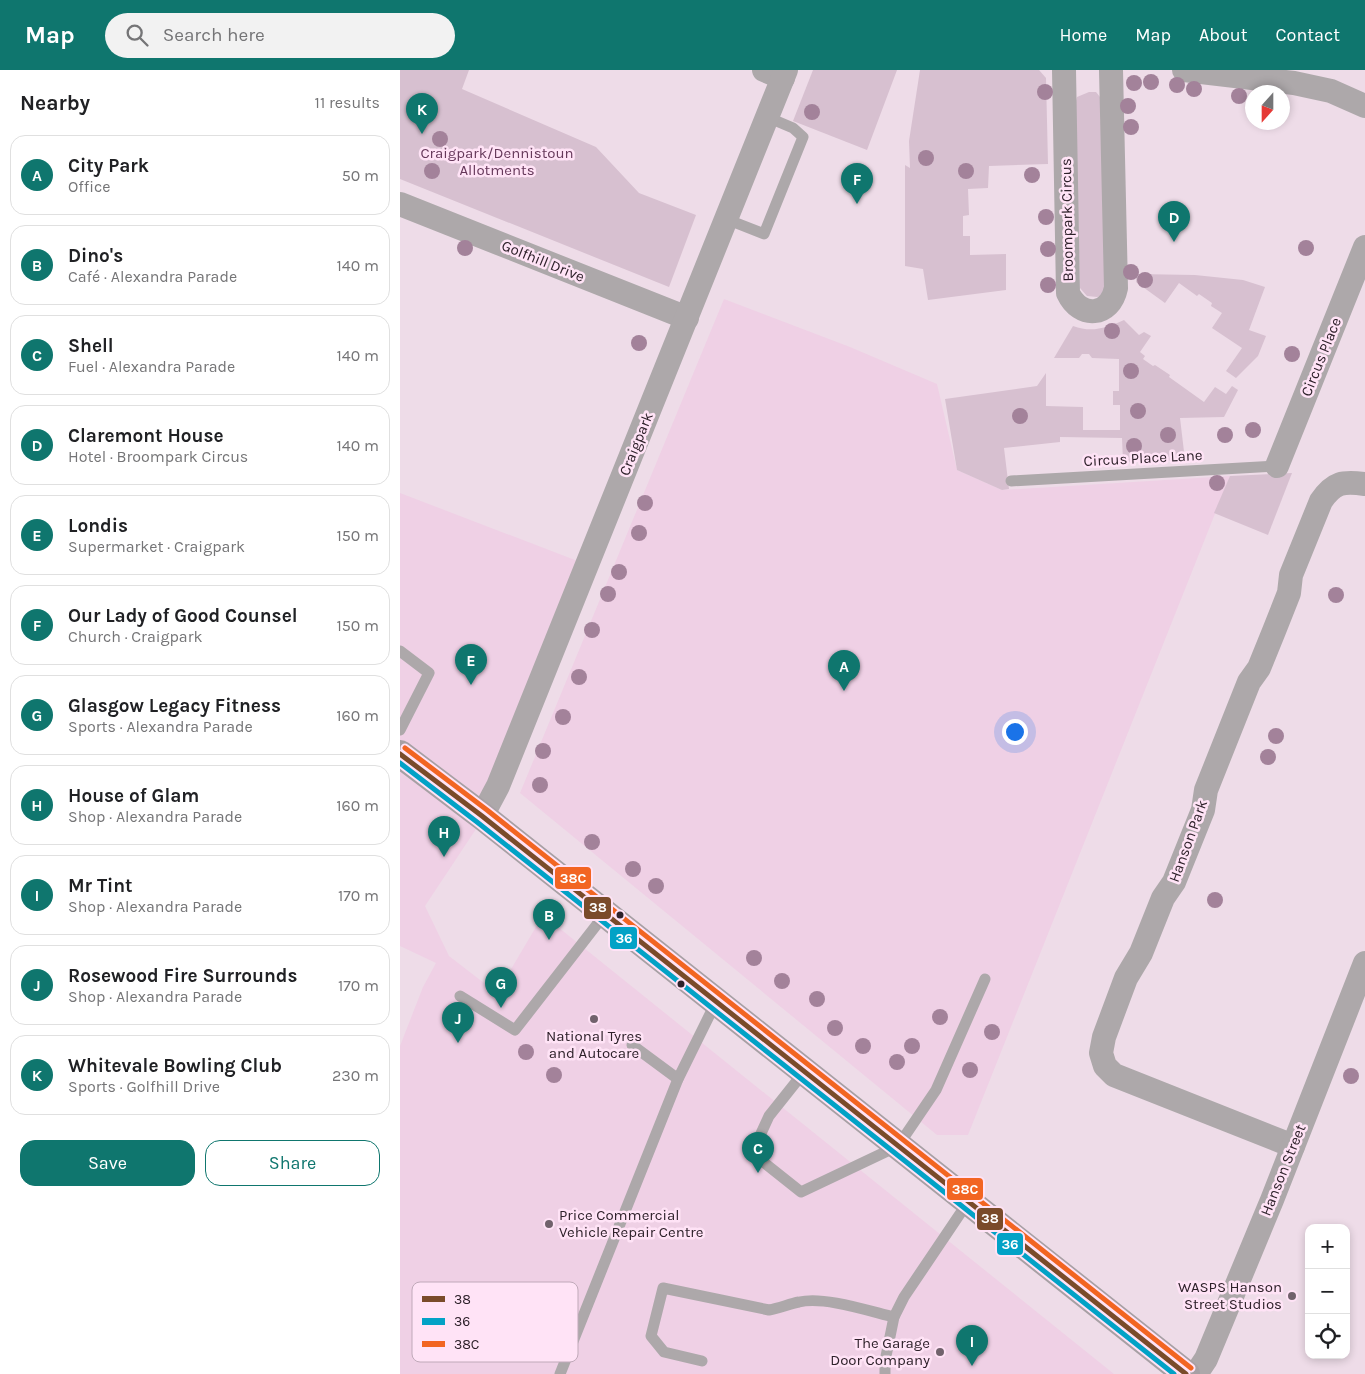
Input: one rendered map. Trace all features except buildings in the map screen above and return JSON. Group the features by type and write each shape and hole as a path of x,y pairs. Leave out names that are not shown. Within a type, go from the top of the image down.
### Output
{"main road":[{"path":"400,754 482,816 1186,1374"}],"street":[{"name":"Broompark Circus","path":"1064,70 1068,292 1072,302 1089,312 1108,306 1114,298 1116,288 1111,70"},
{"path":"1184,70 1295,76 1365,106"},
{"name":"Craigpark","path":"482,816 500,780 687,318 767,117 778,73"},
{"name":"Golfhill Drive","path":"400,204 687,318"},
{"name":"Circus Place","path":"1277,466 1365,250"},
{"name":"Hanson Park","path":"1293,1146 1114,1075 1105,1066 1101,1053 1104,1037 1126,978 1141,953 1163,898 1174,882 1189,846 1203,810 1206,790 1249,682 1259,668 1268,646 1289,593 1291,575 1321,501 1328,491 1337,484 1351,482 1365,484"},
{"name":"Hanson Street","path":"1196,1374 1206,1359 1365,963"}],"lane":[{"path":"726,220 764,234 803,137 793,128 767,117"},
{"name":"Circus Place Lane","path":"1011,481 1277,466"},
{"path":"400,651 429,673 400,730"},
{"path":"460,996 515,1030 605,914"},
{"path":"804,1072 768,1116 752,1152 801,1192 898,1146 936,1090 986,980"},
{"path":"578,1330 678,1079 716,1002"},
{"path":"632,1045 678,1079"},
{"path":"885,1374 894,1317 904,1297 968,1202"},
{"path":"702,1361 664,1352 651,1336 663,1288 769,1310 800,1302 825,1302 894,1317"}],"shaded area":[{"path":"724,299 850,347 937,384 957,470 1002,490 1230,476 968,1135 937,1135 520,793"},
{"path":"400,493 588,565 482,820 425,906 449,956 497,993 543,915 1114,1374 400,1374 400,1046 423,987 436,963 400,946"}],"green space":[{"name":"Craigpark/Dennistoun Allotments","path":"400,70 469,70 462,89 596,147 639,193 696,215 669,287 400,179"},
{"path":"813,70 897,70 867,150 793,121"},
{"path":"920,70 1039,70 1046,78 1048,164 989,166 988,188 968,189 969,215 963,216 963,236 970,236 970,255 1006,254 1006,290 928,300 923,269 905,266 905,165 910,168 909,141"},
{"path":"1089,92 1096,92 1100,97 1107,283 1103,295 1097,297 1087,296 1080,288 1075,105 1077,97"},
{"path":"1136,274 1195,275 1243,280 1265,287 1249,330 1266,336 1258,356 1236,378 1226,371 1242,348 1212,328 1222,313 1211,306 1212,303 1199,294 1197,296 1179,283 1165,303 1136,282"},
{"path":"1124,320 1139,335 1144,332 1151,336 1140,352 1145,356 1143,359 1170,375 1169,377 1204,402 1215,387 1226,394 1232,386 1238,390 1224,417 1180,418 1185,460 1123,462 1122,438 1060,437 1060,442 1004,448 1009,489 1002,490 957,470 945,399 1037,386 1046,373 1046,406 1083,407 1083,430 1120,430 1120,405 1113,405 1113,391 1119,391 1119,359 1092,358 1089,354 1082,354 1079,358 1054,358 1073,326 1099,329"},
{"path":"1292,473 1268,535 1214,513 1230,476"}],"transit line":[{"name":"38C","path":"405,748 487,810 1191,1368"},
{"name":"38","path":"400,754 482,816 1186,1374"},
{"name":"36","path":"400,763 1174,1374"}],"place":[{"name":"Whitevale Bowling Club","path":"422,134"},
{"name":"Our Lady of Good Counsel","path":"857,204"},
{"name":"Claremont House","path":"1174,242"},
{"name":"Londis","path":"471,685"},
{"name":"City Park","path":"844,691"},
{"name":"House of Glam","path":"444,857"},
{"name":"Dino's","path":"549,940"},
{"name":"Glasgow Legacy Fitness","path":"501,1008"},
{"name":"National Tyres and Autocare","path":"594,1019"},
{"name":"Rosewood Fire Surrounds","path":"458,1043"},
{"name":"Shell","path":"758,1173"},
{"name":"Price Commercial Vehicle Repair Centre","path":"549,1224"},
{"name":"WASPS Hanson Street Studios","path":"1292,1296"},
{"name":"The Garage Door Company","path":"940,1352"},
{"name":"Mr Tint","path":"972,1366"}]}
